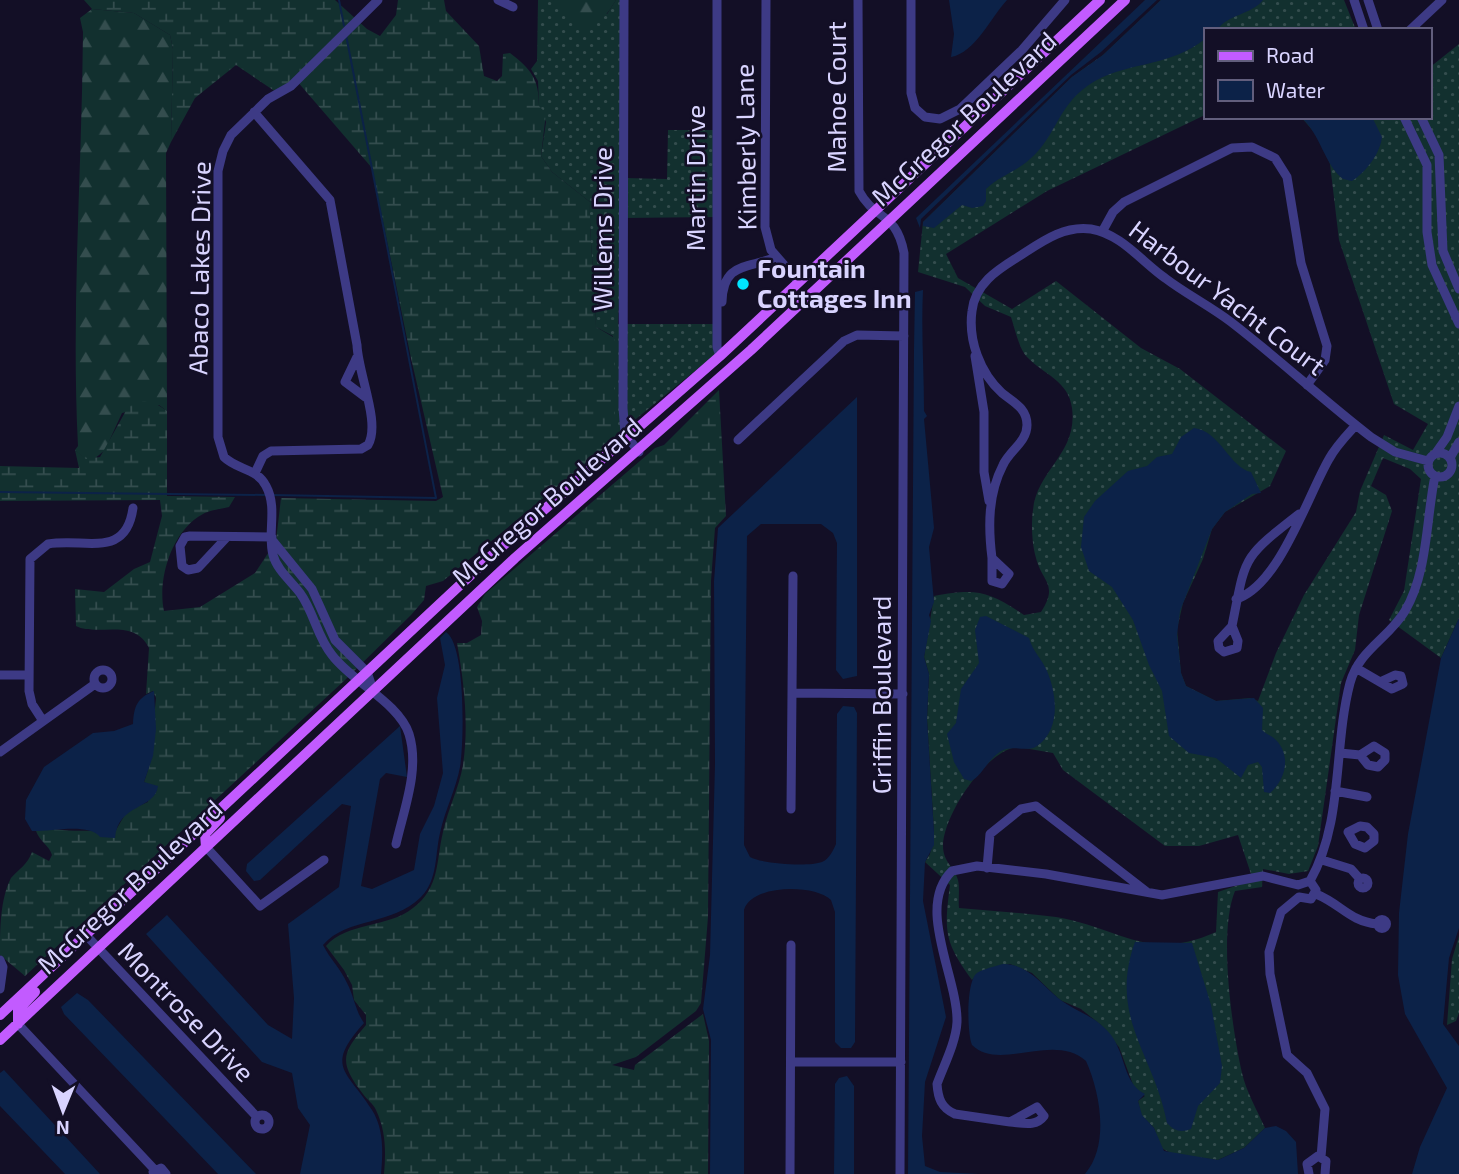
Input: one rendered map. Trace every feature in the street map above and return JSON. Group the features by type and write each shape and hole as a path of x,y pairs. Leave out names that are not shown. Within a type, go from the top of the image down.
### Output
{"main road":[{"name":"McGregor Boulevard","path":"1,1011 52,968 491,557 720,356 1100,0"},
{"name":"McGregor Boulevard","path":"0,1040 515,558 674,420 1125,0"},
{"path":"674,420 679,411 716,373 720,356"},
{"path":"206,847 205,834 227,810 235,796"},
{"path":"18,1024 18,1010 48,979 52,968"},
{"path":"0,1031 6,1020 1,1011"}],"street":[{"name":"Abaco Lakes Drive","path":"255,473 228,461 220,451 218,437 218,171 226,143 254,112 268,99 287,90 378,0"},
{"path":"498,0 513,7"},
{"name":"Willems Drive","path":"624,0 623,408 627,439"},
{"name":"Martin Drive","path":"717,0 717,347 720,356"},
{"name":"Kimberly Lane","path":"766,0 765,228 768,243 776,257 799,282"},
{"name":"Mahoe Court","path":"858,0 859,191 875,211"},
{"path":"911,0 912,101 925,117 940,120 960,109 1022,50 1065,0"},
{"path":"1354,0 1363,28"},
{"path":"1368,0 1377,28"},
{"path":"1412,28 1442,0"},
{"path":"254,112 330,200 357,357 373,426 368,445 354,450 271,451 263,456 255,473 266,486 271,499 274,559 302,596 327,648 357,682 373,691 402,721 411,744 412,772 396,844"},
{"path":"1405,119 1427,165 1427,246 1432,265 1459,324"},
{"path":"1422,119 1435,142 1441,164 1443,251 1459,289"},
{"path":"1102,232 1112,212 1130,198 1219,153 1245,146 1268,153 1287,177 1301,263 1327,345 1325,360 1307,385"},
{"path":"875,211 890,220"},
{"name":"Griffin Boulevard","path":"890,220 898,229 904,253 901,1174"},
{"name":"Harbour Yacht Court","path":"992,558 984,472 985,412 971,312 975,297 987,278 1049,237 1079,228 1102,232 1115,238 1166,279 1234,324 1387,448 1428,461"},
{"path":"720,356 722,293 727,279 741,267 776,257"},
{"path":"738,440 844,341 857,335 904,336"},
{"name":"Harbour Yacht Court","path":"975,352 993,383 1019,406 1027,420 1025,437 1003,464 989,510"},
{"path":"357,357 345,382 366,398"},
{"path":"1435,476 1428,468 1428,461 1447,437 1459,406"},
{"path":"1236,599 1248,596 1269,575 1330,457 1356,425"},
{"path":"627,439 639,452"},
{"path":"1435,476 1448,473 1450,458 1459,442"},
{"path":"1435,454 1443,453 1450,458"},
{"path":"1010,1122 947,1111 938,1093 937,1084 955,1035 957,1018 937,919 937,901 942,884 952,871 977,866 1046,874 1149,893 1200,890 1263,876 1298,885 1310,881 1322,860 1329,830 1348,695 1356,668 1369,649 1407,607 1420,570 1435,476"},
{"path":"43,721 30,698 29,567 35,553 48,544 113,541 129,527 133,508"},
{"path":"1232,626 1240,579 1249,557 1259,545 1300,513"},
{"path":"227,537 198,568 188,570 182,566 180,546 186,537 227,537 272,537"},
{"path":"272,537 279,552 317,597 335,640 367,672 373,691"},
{"path":"791,809 793,576"},
{"path":"1356,668 1382,681"},
{"path":"0,675 29,675"},
{"path":"0,752 95,684"},
{"path":"792,693 903,694"},
{"path":"1340,753 1360,755"},
{"path":"1335,791 1367,797"},
{"path":"987,868 990,834 1021,809 1036,807 1149,893"},
{"path":"1329,830 1348,832"},
{"path":"206,847 260,906 324,860"},
{"path":"1322,860 1351,869 1360,879"},
{"path":"1310,881 1316,894 1330,900 1360,922 1377,924"},
{"path":"1298,885 1298,897 1281,912 1269,952 1270,974 1287,1055 1307,1073 1325,1109 1321,1157 1328,1164 1325,1174"},
{"path":"1298,897 1307,900 1316,894"},
{"name":"Montrose Drive","path":"86,935 257,1117"},
{"path":"790,1174 791,946"},
{"path":"0,960 4,967 0,989"},
{"path":"18,1024 153,1172 161,1168 166,1174"},
{"path":"791,1062 901,1062"},
{"path":"1309,1174 1308,1160 1321,1157"}],"green space":[{"path":"84,0 335,0 367,29 380,36 396,15 398,0 444,0 446,11 479,46 484,76 497,81 502,76 503,54 510,53 532,75 539,106 546,113 541,156 552,172 590,202 596,327 615,341 615,439 443,581 426,586 424,600 345,680 25,976 0,955 1,925 5,895 11,878 26,863 32,852 49,861 52,855 36,831 44,827 89,831 116,830 127,811 148,802 148,784 144,782 149,767 156,698 153,691 146,694 149,648 134,633 125,630 94,630 76,626 75,589 104,592 134,569 150,562 162,516 160,500 0,501 0,466 79,468 75,450 86,459 100,457 128,407 138,402 148,402 167,411 167,496 235,497 229,507 206,513 192,521 175,543 165,570 162,598 164,611 200,607 255,573 276,541 281,498 436,501 443,497 372,168 296,80 276,92 236,65 195,98 171,142 173,49 170,35 134,13 92,9"},
{"path":"538,0 553,0 607,14 616,0 620,0 624,178 667,179 668,130 719,130 715,217 622,218 618,324 714,324 717,353 615,436 613,336 596,327 590,202 552,172 541,156 546,122 539,106 538,81 531,69 537,61"},
{"path":"553,0 616,0 600,20 576,27"},
{"path":"1161,0 1344,0 1355,28 1204,28 1204,115 1047,191 946,254 958,278 1012,309 1056,281 1141,348 1180,369 1286,451 1270,486 1225,512 1212,529 1203,559 1183,603 1177,629 1181,673 1186,686 1216,701 1250,698 1258,701 1276,653 1304,595 1356,512 1360,491 1384,435 1413,450 1428,424 1394,404 1339,240 1330,164 1319,138 1303,119 1431,119 1431,66 1459,44 1459,618 1441,658 1389,620 1404,591 1421,479 1410,469 1383,458 1371,486 1386,495 1392,511 1359,615 1355,650 1341,683 1318,846 1308,871 1289,874 1263,869 1262,887 1235,891 1230,909 1227,955 1234,1032 1244,1080 1265,1128 1244,1148 1218,1160 1173,1154 1161,1148 1154,1128 1141,1115 1138,1101 1145,1096 1135,1090 1119,1047 1101,1025 1081,1009 1060,1000 1032,973 1010,964 978,973 972,980 956,956 948,936 950,885 925,862 930,854 934,832 927,719 929,674 924,657 934,596 972,592 991,596 1024,615 1041,612 1049,589 1035,552 1032,534 1033,510 1042,483 1069,438 1072,408 1061,384 1024,353 1011,317 985,306 965,287 918,272 923,222 1072,77 1103,55","holes":["1018,747 1053,753 1063,770 1165,846 1199,846 1238,835 1253,880 1218,892 1216,932 1192,941 1152,944 1056,917 959,908 958,880 945,856 943,846 950,818 969,786 993,759"]},
{"path":"92,9 134,13 170,35 173,49 171,142 166,153 167,411 159,405 122,413 105,450 93,460 85,459 75,450 78,446 76,291 83,32 80,18"},
{"path":"719,390 726,516 715,528 711,581 708,917 701,1003 696,1011 636,1057 612,1065 634,1070 635,1065 703,1014 709,1041 708,1174 384,1174 385,1142 382,1126 373,1105 350,1074 346,1058 352,1043 366,1025 366,1015 354,1000 352,985 344,970 326,946 345,933 403,914 422,900 433,883 445,823 461,774 465,750 465,704 457,643 467,643 481,635 482,621 477,607 485,594 655,448 664,445"},
{"path":"1459,936 1459,1013 1456,1021 1447,1025 1452,959"}],"water":[{"path":"949,0 1007,0 975,42 960,54 951,57 954,34"},
{"path":"1145,0 1157,0 1101,52 1071,75 921,219 920,228 916,218"},
{"path":"1161,0 1263,0 1219,28 1204,28 1204,40 1178,55 1123,70 1095,81 1073,99 1047,140 1030,159 986,189 983,206 972,208 962,205 934,228 923,226 923,222 1072,77 1103,55"},
{"path":"1303,119 1373,119 1382,137 1372,162 1352,181 1343,179 1331,166"},
{"path":"923,290 924,411 927,416 924,419 934,528 929,547 934,602 929,615 931,621 924,657 929,674 927,719 934,845 925,862 923,901 946,1017 925,1082 922,1136 925,1166 940,1172 979,1174 908,1174 914,349 915,292"},
{"path":"857,397 857,676 843,679 836,670 837,543 833,533 821,524 761,524 747,536 744,845 750,857 775,863 816,864 829,857 836,844 837,714 843,706 854,707 857,713 855,1042 851,1048 841,1048 835,1042 835,912 831,900 812,891 784,889 758,895 749,901 744,910 744,1174 710,1174 711,1040 703,1009 710,955 715,764 714,581 718,528"},
{"path":"1194,428 1211,436 1237,464 1251,472 1261,493 1252,494 1225,512 1212,529 1180,611 1177,635 1181,673 1186,686 1216,701 1254,698 1263,708 1262,730 1276,740 1285,761 1280,782 1270,793 1264,792 1262,767 1258,762 1248,765 1241,778 1216,758 1189,753 1169,736 1162,691 1149,665 1133,620 1112,587 1089,571 1081,547 1084,517 1095,501 1128,471 1147,466 1157,457 1172,454 1181,437"},
{"path":"986,616 1029,638 1050,680 1055,711 1050,730 1037,746 1001,751 971,781 964,779 954,762 947,734 956,723 961,689 979,663 975,630 980,617"},
{"path":"1459,618 1459,928 1449,958 1443,1024 1459,1046 1459,1174 1412,1174 1420,1147 1447,1088 1405,1014 1398,975 1399,913 1408,834 1441,658"},
{"path":"446,632 453,641 460,674 463,717 461,755 430,883 421,897 397,913 344,930 323,945 345,978 364,1023 352,1038 342,1060 348,1077 372,1110 379,1125 381,1174 300,1174 310,1125 298,1108 292,1073 262,1062 146,934 167,915 268,1025 292,1039 294,998 288,924 339,887 351,806 342,804 260,880 254,881 246,871 247,864 400,726 407,777 386,773 380,779 361,886 372,889 414,870 420,834 434,806 443,773 437,698 445,665 440,638"},
{"path":"154,691 156,729 153,756 144,782 158,786 155,794 123,818 115,838 100,837 95,832 78,829 32,831 25,819 26,800 44,767 93,733 114,731 133,724 138,703"},
{"path":"1135,942 1192,943 1211,1005 1222,1066 1220,1083 1198,1106 1191,1129 1181,1131 1167,1123 1161,1098 1136,1035 1127,992 1128,968"},
{"path":"1003,964 1027,971 1064,1003 1105,1028 1116,1043 1133,1083 1145,1094 1138,1101 1142,1115 1154,1128 1164,1151 1218,1160 1244,1148 1265,1128 1276,1126 1286,1131 1296,1142 1298,1174 1085,1174 1093,1162 1100,1134 1098,1103 1086,1061 1073,1053 1058,1050 997,1055 983,1052 972,1045 968,1008 973,978 977,973"},
{"path":"77,993 88,1000 256,1174 218,1174 64,1014 61,1007"},
{"path":"4,1070 100,1174 65,1174 0,1106 0,1073"},
{"path":"847,1076 854,1086 854,1174 834,1174 835,1084 839,1078"}],"waterway":[{"path":"339,0 344,26"},
{"path":"272,495 436,498 346,35"},
{"path":"0,492 267,495"}],"place":[{"name":"Fountain Cottages Inn","path":"743,284"}]}
